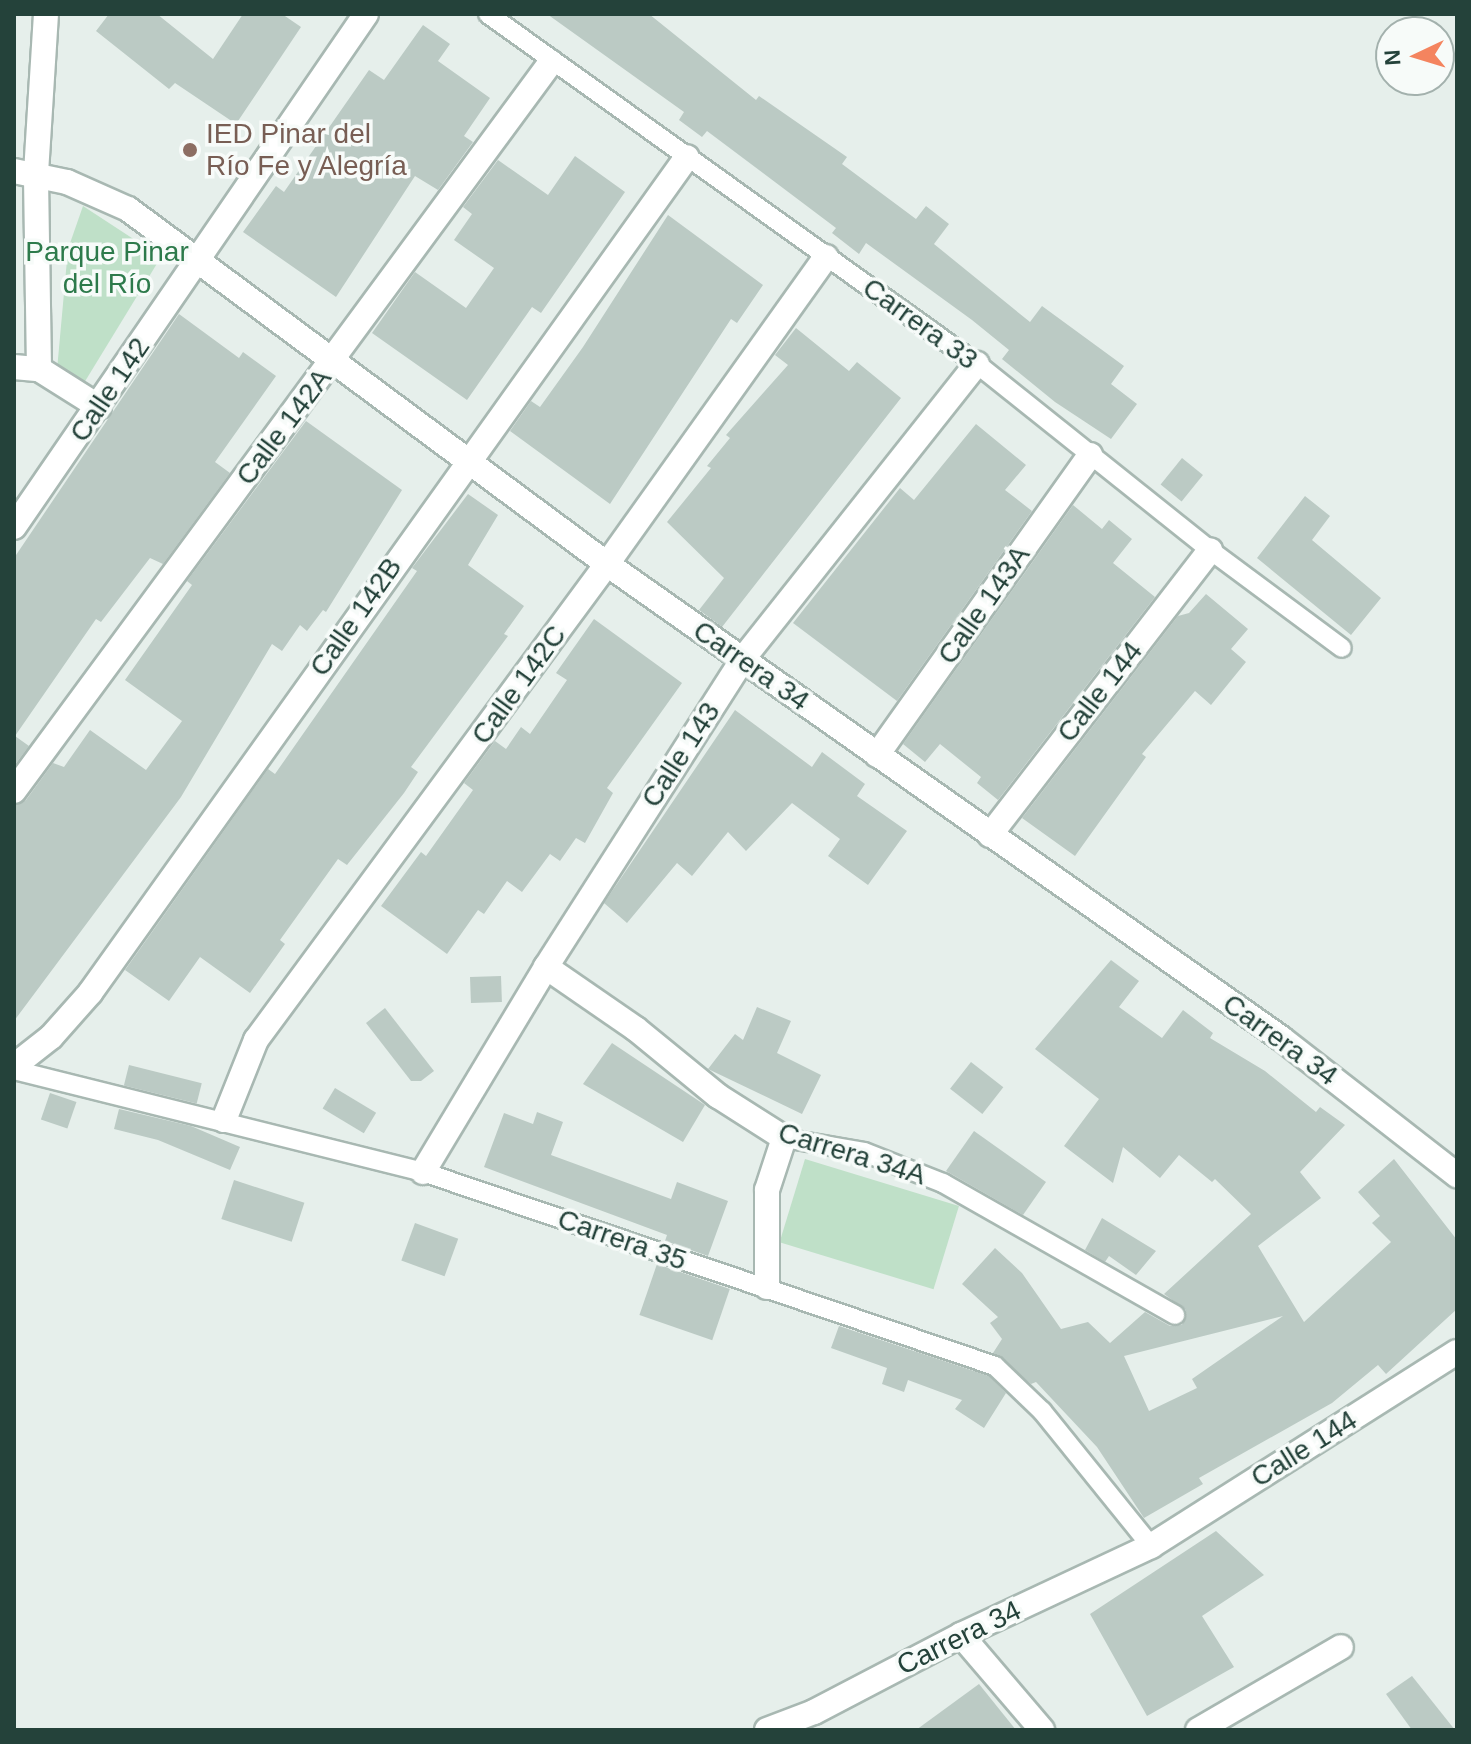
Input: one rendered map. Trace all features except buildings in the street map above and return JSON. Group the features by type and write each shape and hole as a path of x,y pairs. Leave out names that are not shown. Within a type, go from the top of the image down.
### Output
{"street":[{"path":"39,369 25,172 46,14"},
{"name":"Calle 142","path":"14,527 366,14"},
{"name":"Calle 142A","path":"14,791 551,62"},
{"name":"Calle 142B","path":"14,1068 51,1037 90,993 687,157"},
{"name":"Carrera 34","path":"25,172 128,209 607,564 1282,1039 1457,1175"},
{"name":"Calle 142C","path":"224,1120 256,1040 607,564 826,257"},
{"name":"Calle 143","path":"423,1172 546,967 742,660 977,364"},
{"path":"14,367 39,369 99,407"},
{"name":"Calle 143A","path":"877,755 1090,455"},
{"name":"Calle 144","path":"990,835 1210,550"},
{"name":"Carrera 34A","path":"546,967 636,1029 718,1096 784,1138"},
{"path":"767,1287 767,1190 784,1138"},
{"name":"Calle 144","path":"1151,1546 1457,1352"},
{"name":"Carrera 34","path":"767,1730 814,1712 961,1635 1151,1546"},
{"path":"961,1635 1042,1730"},
{"path":"1198,1730 1341,1647"}],"lane":[{"name":"Carrera 33","path":"488,14 977,364 1210,550 1342,648"},
{"name":"Carrera 35","path":"14,1068 423,1172 995,1366 1042,1411 1151,1546"},
{"name":"Carrera 34A","path":"784,1138 864,1152 943,1183 1175,1315"}],"green space":[{"name":"Parque Pinar del Río","path":"83,206 161,257 84,383 57,370 68,249"},
{"path":"805,1159 959,1206 934,1289 780,1242"}],"place":[{"name":"IED Pinar del Río Fe y Alegría","path":"190,150"}]}
